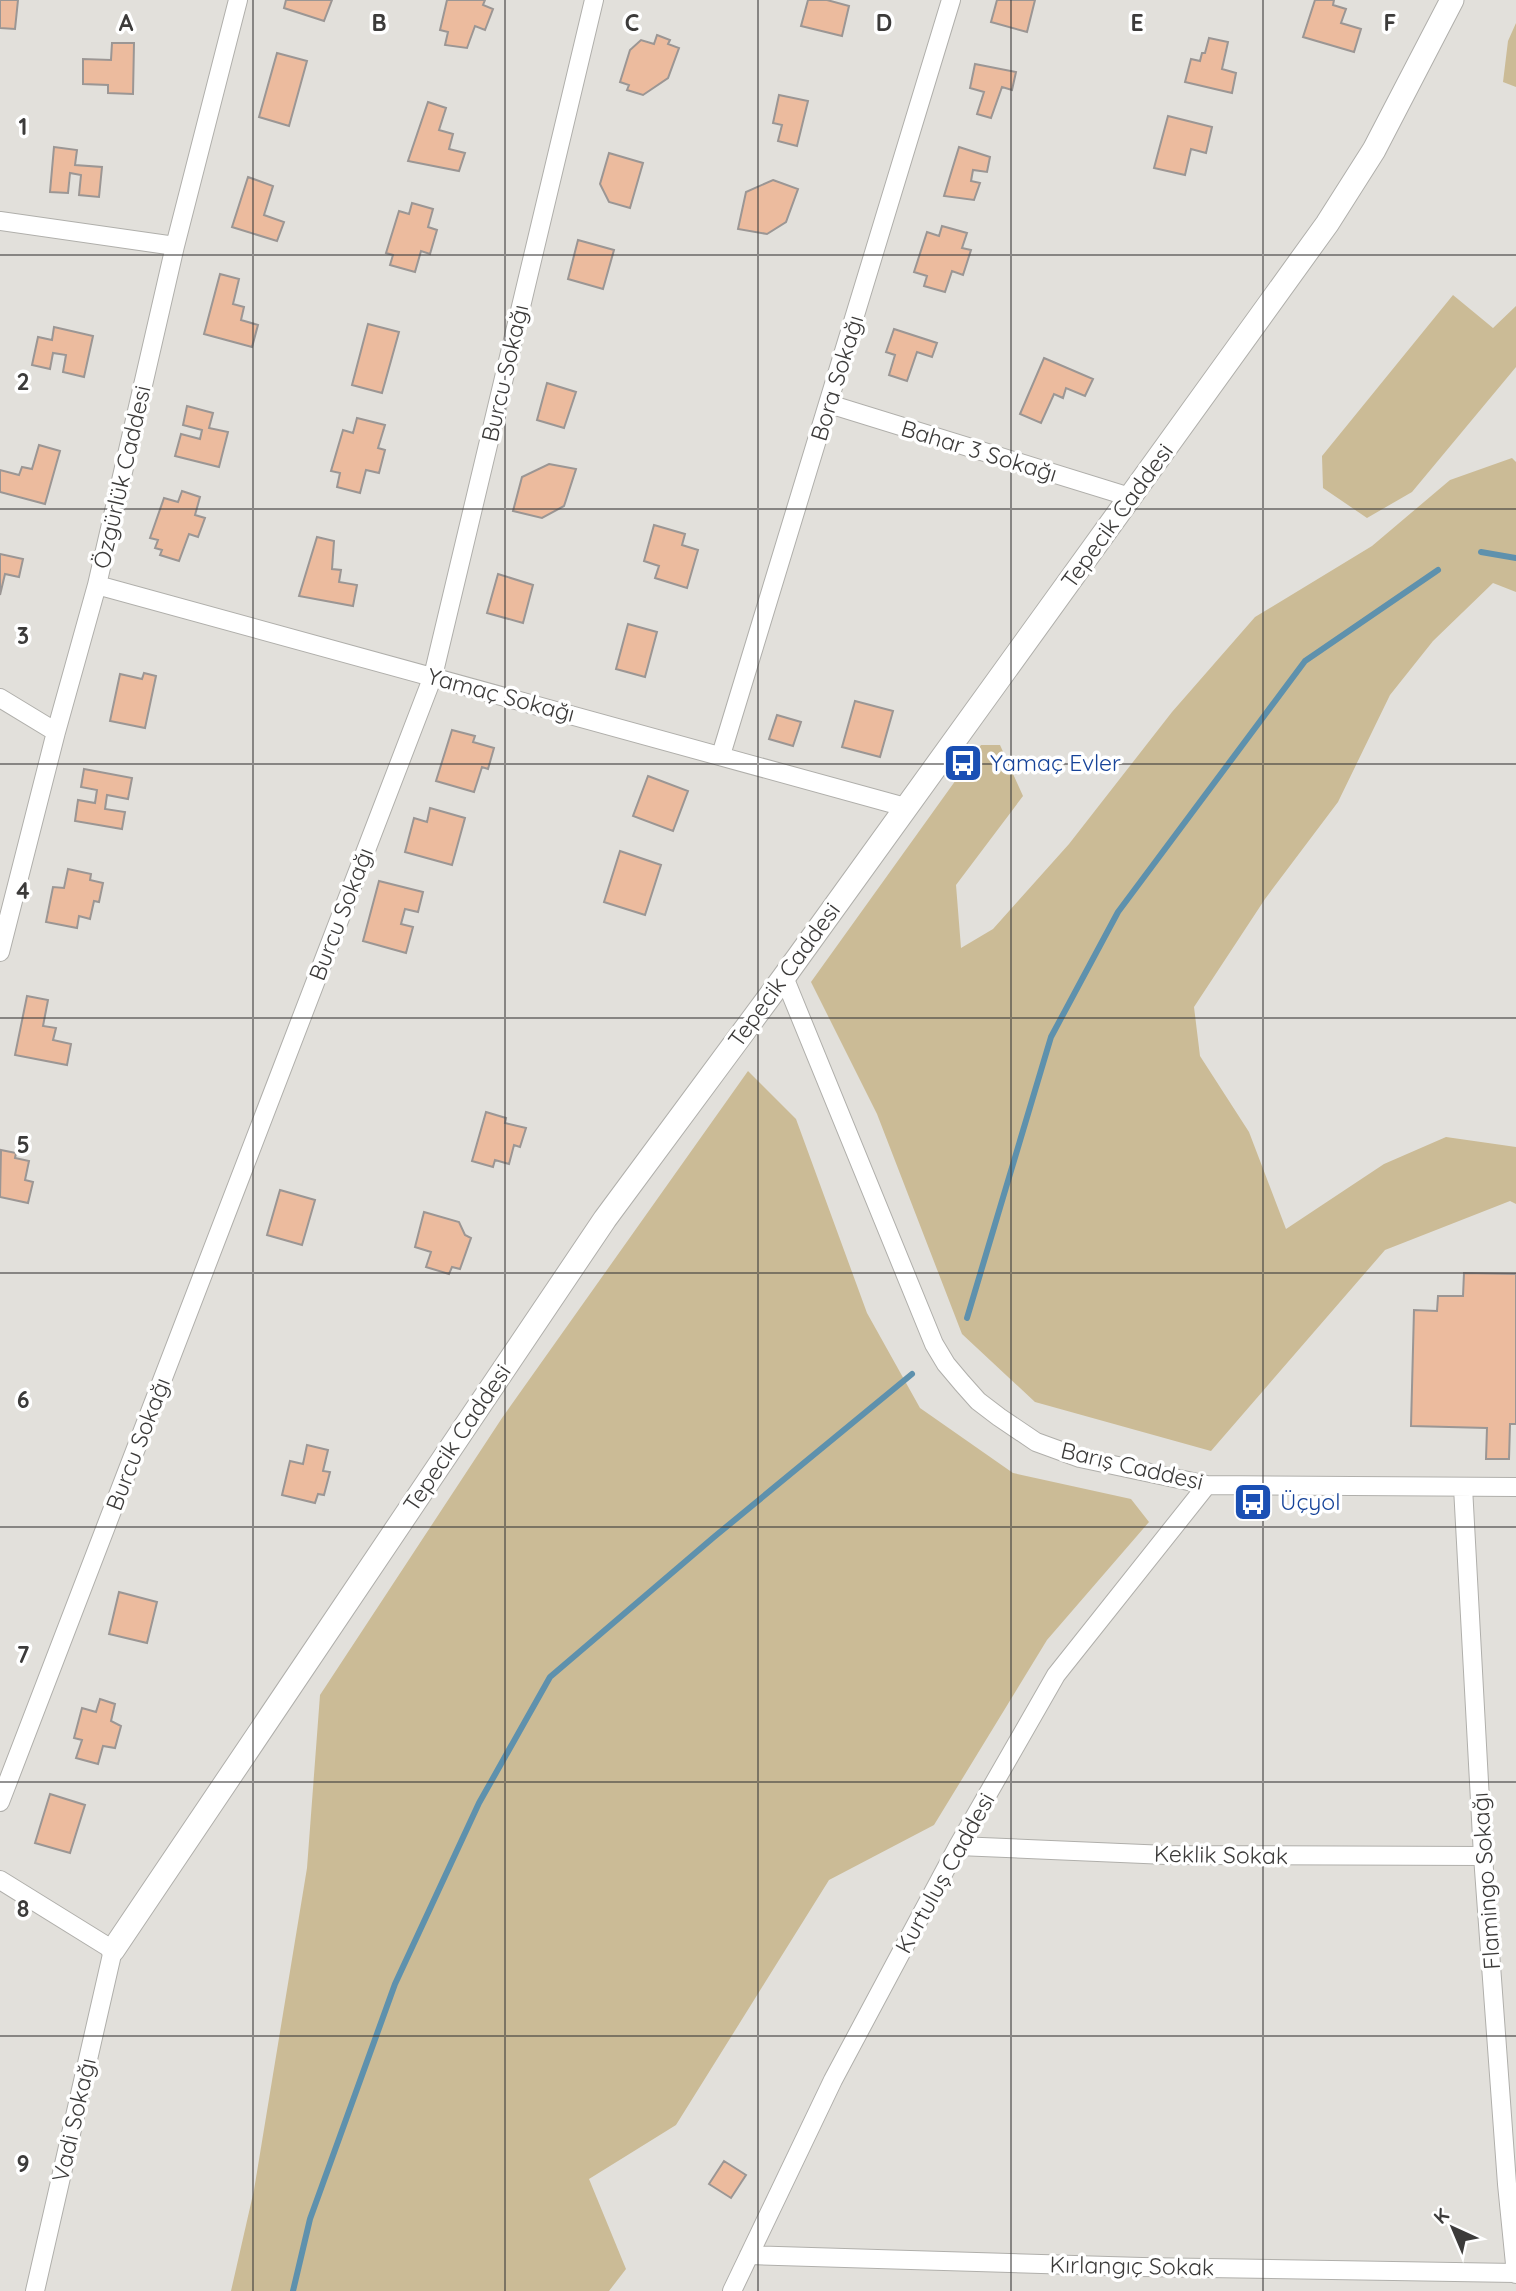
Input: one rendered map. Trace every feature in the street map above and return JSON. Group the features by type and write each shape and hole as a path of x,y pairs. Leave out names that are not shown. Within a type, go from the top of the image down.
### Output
{"street":[{"name":"Özgürlük Caddesi","path":"0,952 97,585 175,246 238,0"},
{"name":"Burcu Sokağı","path":"0,1802 433,676 594,0"},
{"name":"Bora Sokağı","path":"721,755 951,0"},
{"name":"Tepecik Caddesi","path":"113,1950 605,1219 784,977 1328,224 1374,150 1452,0"},
{"path":"0,221 175,246"},
{"name":"Bahar 3 Sokağı","path":"829,404 1130,497"},
{"name":"Yamaç Sokağı","path":"97,585 905,807"},
{"path":"0,698 56,732"},
{"name":"Barış Caddesi","path":"784,977 934,1344 961,1383 999,1418 1036,1441 1080,1458 1207,1485 1516,1487"},
{"name":"Kurtuluş Caddesi","path":"732,2291 833,2080 958,1846 1056,1675 1207,1485"},
{"name":"Flamingo Sokağı","path":"1464,1487 1483,1856 1516,2273"},
{"name":"Keklik Sokak","path":"958,1846 1167,1855 1483,1856"},
{"path":"0,1880 113,1950"},
{"name":"Vadi Sokağı","path":"35,2291 113,1950"},
{"name":"Kırlangıç Sokak","path":"749,2255 1142,2267 1516,2273"}],"shaded area":[{"path":"1516,23 1516,87 1503,82 1508,41"},
{"path":"1453,295 1493,328 1516,306 1516,367 1412,492 1367,518 1323,488 1322,456"},
{"path":"1512,458 1516,462 1516,592 1493,583 1433,641 1390,695 1338,802 1265,899 1194,1007 1200,1056 1249,1132 1286,1229 1384,1164 1446,1137 1516,1147 1516,1204 1510,1201 1385,1250 1211,1451 1035,1402 962,1334 877,1114 811,982 981,745 1000,745 1023,796 956,885 961,948 993,929 1069,844 1172,712 1255,617 1372,546 1450,480"},
{"path":"748,1071 796,1119 867,1313 920,1408 1013,1473 1131,1499 1149,1522 1047,1640 934,1825 829,1880 676,2125 589,2179 626,2269 609,2291 231,2291 254,2190 307,1868 320,1695 502,1418"}],"building":[{"path":"0,0 18,0 15,29 0,28"},
{"path":"286,0 332,0 324,21 284,8"},
{"path":"447,0 485,0 483,5 493,9 485,30 475,26 467,48 445,45 448,32 440,30"},
{"path":"808,0 827,0 849,6 842,36 801,26"},
{"path":"997,0 1035,0 1027,32 991,22"},
{"path":"1315,0 1334,0 1333,5 1346,9 1341,23 1361,29 1354,52 1303,37"},
{"path":"657,35 670,40 668,44 679,48 668,78 643,95 627,90 629,85 620,82 630,50 641,40 654,44"},
{"path":"1209,38 1228,42 1222,69 1236,73 1232,93 1185,82 1191,59 1200,61"},
{"path":"112,43 134,43 133,94 108,93 108,85 83,84 83,59 111,60"},
{"path":"277,53 307,61 289,126 259,117"},
{"path":"975,64 1016,72 1012,90 1002,87 991,118 977,114 984,92 970,88"},
{"path":"779,95 808,101 797,146 778,141 782,125 773,123"},
{"path":"428,102 446,108 439,130 453,134 449,149 465,153 459,171 408,161"},
{"path":"1168,116 1212,127 1206,153 1191,149 1185,175 1154,168"},
{"path":"54,147 77,150 75,165 102,167 99,197 79,195 81,175 70,173 68,193 50,192"},
{"path":"959,147 990,157 987,172 973,170 971,181 980,183 974,200 944,196"},
{"path":"609,153 643,163 630,208 609,202 600,184"},
{"path":"248,177 273,186 264,215 284,222 277,241 232,227"},
{"path":"773,180 798,189 786,222 767,234 738,229 746,192"},
{"path":"412,203 433,209 428,227 437,230 430,254 421,251 415,272 390,265 393,255 386,253 399,211 409,214"},
{"path":"942,226 967,233 962,248 971,250 963,275 952,271 945,292 924,286 927,276 914,272 927,232 939,236"},
{"path":"578,240 614,250 603,289 568,279"},
{"path":"220,274 239,279 233,304 244,307 241,320 258,325 252,347 204,334"},
{"path":"368,324 399,332 382,393 352,385"},
{"path":"54,327 93,336 84,377 63,372 66,355 53,353 50,369 32,365 38,337 52,340"},
{"path":"894,329 937,343 932,357 917,352 907,381 889,375 895,355 886,352"},
{"path":"1044,358 1093,379 1085,396 1066,388 1063,398 1054,394 1041,423 1020,414"},
{"path":"547,383 576,392 564,428 537,420"},
{"path":"187,406 213,413 209,428 228,432 219,467 175,456 181,434 200,439 202,430 183,425"},
{"path":"357,418 385,425 378,448 385,450 379,473 366,470 360,493 337,487 340,473 331,471 343,430 353,433"},
{"path":"39,445 60,451 45,504 0,492 0,470 19,475 22,467 32,469"},
{"path":"549,464 576,469 564,506 542,518 513,511 522,477"},
{"path":"182,491 200,497 195,515 205,518 198,537 189,534 179,561 160,555 162,550 155,548 158,540 150,538 164,498 178,502"},
{"path":"654,525 685,534 682,545 698,550 687,588 655,578 659,566 644,561"},
{"path":"317,537 334,541 332,569 341,570 339,582 357,585 353,606 299,596"},
{"path":"0,554 23,559 19,577 5,574 0,595"},
{"path":"498,574 533,585 523,623 487,613"},
{"path":"628,624 657,632 645,677 616,669"},
{"path":"144,673 156,676 145,728 110,721 120,674 142,679"},
{"path":"855,701 893,711 880,757 842,747"},
{"path":"777,715 801,722 793,746 769,739"},
{"path":"452,730 475,736 473,742 494,748 488,769 482,767 474,792 436,781"},
{"path":"84,769 132,778 128,799 107,795 105,809 125,812 122,829 75,821 78,800 95,803 97,790 81,787"},
{"path":"648,776 688,791 673,831 633,816"},
{"path":"430,808 465,818 452,865 405,852 414,818 427,822"},
{"path":"620,851 661,865 645,915 604,902"},
{"path":"68,869 91,874 90,880 103,883 99,902 94,901 90,919 79,916 77,928 46,922 53,887 64,888"},
{"path":"379,881 423,892 418,912 405,909 401,924 413,927 406,953 363,941"},
{"path":"27,996 48,1000 43,1026 56,1028 53,1040 71,1044 67,1065 15,1055"},
{"path":"486,1112 506,1118 505,1123 526,1128 520,1147 514,1145 509,1164 495,1160 493,1167 472,1161"},
{"path":"1,1150 16,1153 15,1158 29,1161 25,1180 33,1182 28,1203 0,1197"},
{"path":"280,1190 315,1200 302,1245 267,1235"},
{"path":"424,1212 459,1222 465,1235 471,1238 460,1269 452,1267 449,1274 426,1267 431,1252 415,1247"},
{"path":"1464,1273 1516,1274 1516,1424 1510,1424 1509,1459 1486,1459 1487,1428 1411,1426 1414,1310 1437,1311 1438,1296 1463,1296"},
{"path":"307,1445 328,1450 323,1471 330,1472 324,1495 318,1494 315,1503 282,1495 290,1461 303,1464"},
{"path":"119,1592 157,1602 147,1643 109,1634"},
{"path":"100,1699 115,1704 111,1721 121,1726 115,1748 103,1746 98,1764 76,1758 82,1740 74,1738 82,1708 96,1712"},
{"path":"50,1794 85,1805 70,1853 35,1843"},
{"path":"724,2161 746,2175 731,2198 709,2184"}],"waterway":[{"path":"1481,552 1516,558"},
{"path":"967,1318 1051,1037 1118,912 1305,661 1438,570"},
{"path":"293,2291 310,2219 395,1984 479,1803 550,1677 912,1374"}],"place":[{"name":"Yamaç Evler","path":"963,763"},
{"name":"Üçyol","path":"1253,1502"}]}
